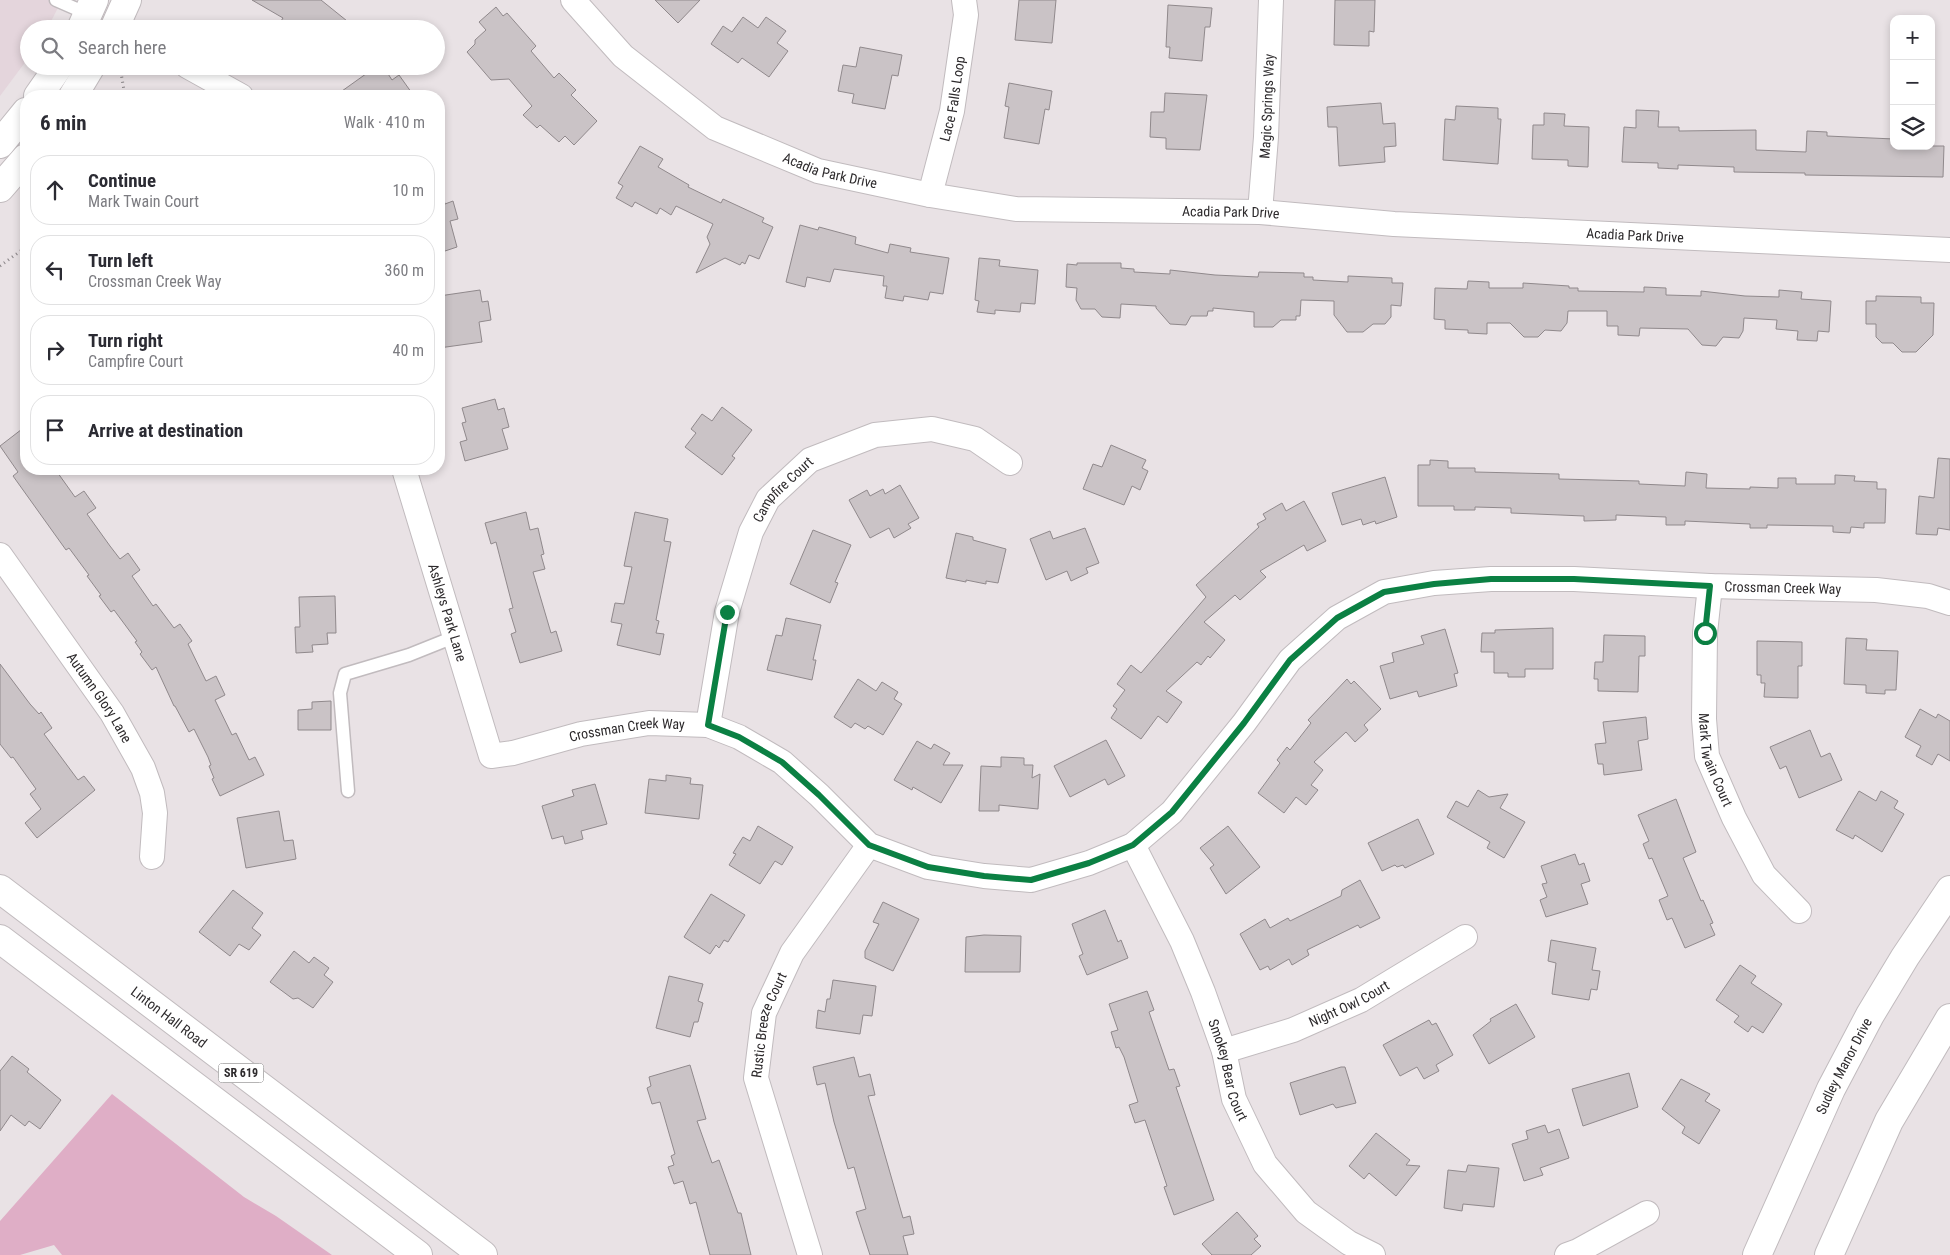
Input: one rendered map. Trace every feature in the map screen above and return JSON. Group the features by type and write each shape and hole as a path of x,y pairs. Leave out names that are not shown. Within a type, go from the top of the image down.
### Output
{"main road":[{"path":"119,20 127,0"},
{"path":"42,90 53,75"},
{"path":"77,90 86,75"},
{"path":"0,144 20,119"},
{"path":"0,188 20,165"},
{"name":"Linton Hall Road","path":"0,888 483,1255"},
{"name":"Sudley Manor Drive","path":"1757,1255 1831,1089 1870,1015 1905,956 1950,890"},
{"name":"SR 619","path":"0,940 418,1255"},
{"path":"1829,1255 1889,1121 1950,1018"}],"street":[{"name":"Acadia Park Drive","path":"573,0 623,56 715,128 818,171 930,195 1016,209 1260,212 1394,224 1950,250"},
{"name":"Lace Falls Loop","path":"930,195 952,111 966,15 964,0"},
{"name":"Magic Springs Way","path":"1260,212 1266,137 1271,0"},
{"path":"203,75 230,90"},
{"name":"Campfire Court","path":"708,725 727,612 752,532 768,499 810,460 875,435 932,429 976,439 1010,463"},
{"name":"Ashleys Park Lane","path":"406,475 491,756"},
{"name":"Autumn Glory Lane","path":"0,555 112,713 143,768 152,793 155,814 152,857"},
{"name":"Crossman Creek Way","path":"491,756 513,753 581,734 649,723 708,725 739,737 782,762 819,795 869,845 928,867 984,876 1031,880 1089,863 1133,845 1172,812 1244,723 1290,660 1337,618 1384,592 1434,584 1491,579 1574,579 1710,586 1876,590 1928,596 1950,603"},
{"name":"Mark Twain Court","path":"1710,586 1705,662 1704,719 1707,756 1734,818 1764,875 1798,911"},
{"name":"Rustic Breeze Court","path":"810,1255 756,1078 764,1013 792,953 869,845"},
{"name":"Smokey Bear Court","path":"1133,845 1182,941 1224,1051 1234,1099 1265,1164 1306,1212 1349,1243 1374,1255"},
{"name":"Night Owl Court","path":"1224,1051 1293,1030 1361,1000 1465,937"},
{"path":"1567,1255 1647,1214"}],"lane":[{"path":"56,0 88,14"},
{"path":"348,791 340,693 345,674 409,655 454,637"}],"path":[{"path":"121,75 124,90"},
{"path":"0,266 20,251"}],"shaded area":[{"path":"0,0 62,0 52,20 20,20 20,69 0,96"},
{"path":"112,1094 244,1197 276,1216 332,1255 62,1255 54,1245 20,1255 0,1255 0,1221"}],"building":[{"path":"252,0 321,0 346,20 282,20 283,18"},
{"path":"655,0 700,0 678,23"},
{"path":"1019,0 1056,0 1052,43 1015,40"},
{"path":"1335,0 1375,0 1374,32 1369,31 1369,46 1334,45"},
{"path":"1168,5 1212,8 1210,27 1205,27 1202,61 1169,58 1170,47 1166,47"},
{"path":"496,7 503,16 507,13 536,46 531,51 554,78 559,73 576,90 571,95 597,121 574,145 565,136 559,142 540,125 537,128 523,115 532,106 509,79 491,80 467,52 475,44 475,40 486,30 479,22"},
{"path":"743,17 758,28 766,17 786,31 777,43 788,51 769,77 742,58 738,63 711,44 723,26 732,32"},
{"path":"860,47 902,55 898,76 892,75 885,109 852,103 854,94 838,91 843,65 856,67"},
{"path":"364,75 389,75 392,80 399,75 410,90 343,90"},
{"path":"1009,83 1052,91 1049,110 1045,109 1039,144 1004,138 1009,107 1005,106"},
{"path":"1165,93 1207,95 1200,150 1166,149 1166,138 1150,137 1151,112 1164,112"},
{"path":"1381,103 1383,124 1395,123 1396,146 1384,147 1385,162 1339,166 1337,127 1328,127 1327,107"},
{"path":"1456,106 1498,108 1498,119 1501,119 1498,164 1443,160 1445,119 1455,120"},
{"path":"1636,110 1659,111 1658,127 1679,127 1679,131 1756,130 1756,150 1806,152 1807,131 1827,132 1827,136 1890,139 1890,150 1935,150 1935,146 1944,146 1943,177 1734,172 1734,167 1678,165 1678,169 1658,168 1658,163 1622,162 1624,127 1636,128"},
{"path":"1544,113 1565,114 1564,126 1589,127 1588,167 1568,166 1568,160 1532,159 1533,125 1544,125"},
{"path":"640,146 663,159 658,167 689,185 688,187 721,203 723,199 764,218 762,222 773,227 759,259 749,255 745,264 742,262 740,265 725,258 696,273 710,244 707,237 713,224 676,206 671,215 660,208 657,214 635,202 632,207 616,198 623,186 618,183"},
{"path":"453,201 458,219 450,221 457,247 445,251 445,204"},
{"path":"800,225 818,230 819,227 856,237 855,244 888,253 890,244 911,248 910,252 949,258 943,294 930,292 928,300 904,296 903,301 885,298 887,286 883,286 884,276 834,269 830,282 807,277 805,287 786,282"},
{"path":"979,258 1000,260 999,266 1038,270 1035,304 1021,303 1020,312 995,310 995,314 977,312 979,301 975,300"},
{"path":"1077,263 1121,263 1121,268 1134,269 1134,272 1170,274 1170,270 1258,277 1259,272 1304,273 1304,277 1313,277 1313,280 1348,282 1348,276 1392,278 1392,283 1403,283 1401,306 1391,305 1391,317 1385,324 1373,324 1363,332 1347,332 1334,315 1334,301 1301,300 1300,316 1296,316 1296,320 1281,320 1273,327 1254,327 1254,312 1213,308 1213,311 1208,311 1207,316 1191,316 1186,325 1170,324 1156,306 1121,304 1120,318 1102,317 1095,309 1081,309 1076,300 1077,288 1066,287 1067,264 1077,265"},
{"path":"1468,281 1489,282 1489,288 1523,288 1523,283 1569,286 1569,288 1578,288 1578,291 1644,292 1644,287 1666,288 1666,295 1701,296 1701,291 1745,296 1779,297 1779,290 1802,292 1801,299 1831,301 1829,332 1818,331 1817,341 1797,340 1798,331 1776,329 1777,320 1744,318 1743,331 1739,338 1723,337 1716,346 1702,345 1688,329 1640,328 1639,336 1618,335 1618,326 1607,326 1607,311 1568,311 1567,323 1561,331 1545,330 1538,337 1524,337 1510,323 1487,323 1487,334 1468,333 1468,330 1445,329 1445,320 1434,319 1435,288 1467,289"},
{"path":"480,290 482,302 488,301 491,320 479,322 482,342 445,347 445,295"},
{"path":"1876,296 1921,297 1921,303 1934,303 1933,335 1916,352 1902,352 1893,343 1882,343 1876,337 1876,324 1866,324 1866,301 1876,301"},
{"path":"495,399 498,410 504,408 509,427 502,429 508,449 465,461 460,442 467,440 462,423 466,422 462,408"},
{"path":"722,407 752,430 732,456 735,458 722,475 685,447 696,433 691,429 702,414 712,421"},
{"path":"20,431 20,475 59,475 75,497 84,491 96,508 87,514 120,559 128,553 140,570 132,576 153,606 156,604 174,628 180,624 192,641 188,644 206,681 216,676 225,695 215,700 232,735 236,733 249,760 255,757 264,775 220,796 212,779 214,778 209,766 211,765 208,757 194,729 189,732 174,706 156,667 152,670 140,654 142,652 135,642 137,641 114,610 111,612 87,576 89,575 69,548 66,550 13,476 18,472 0,446"},
{"path":"1111,445 1146,460 1142,468 1148,471 1140,490 1132,486 1124,505 1083,489 1093,464 1102,467"},
{"path":"1938,458 1950,459 1950,530 1938,528 1937,535 1916,534 1919,496 1934,498"},
{"path":"1430,460 1448,461 1448,468 1475,468 1475,472 1559,474 1559,479 1639,481 1639,484 1685,486 1686,472 1707,474 1706,488 1778,488 1778,478 1796,478 1796,484 1835,484 1835,475 1855,476 1854,481 1877,482 1877,489 1886,489 1885,523 1864,523 1864,528 1851,527 1850,533 1833,532 1833,526 1767,525 1767,528 1750,528 1750,524 1685,521 1685,525 1666,525 1666,517 1616,515 1616,520 1584,521 1584,516 1511,513 1511,508 1475,507 1475,510 1454,510 1454,506 1418,506 1418,465 1430,465"},
{"path":"1385,477 1397,517 1376,524 1375,521 1363,525 1361,519 1342,525 1332,493"},
{"path":"900,485 919,518 908,524 911,528 894,538 889,528 870,538 849,500 867,490 870,496 883,489 885,494"},
{"path":"1304,501 1326,541 1307,551 1304,545 1260,571 1266,577 1240,600 1235,595 1204,622 1225,640 1210,658 1208,656 1201,665 1197,662 1166,691 1182,702 1167,723 1158,716 1141,739 1111,718 1117,709 1113,706 1125,690 1117,684 1131,665 1141,673 1206,597 1196,585 1259,527 1257,524 1266,519 1263,514 1282,503 1286,511"},
{"path":"526,512 530,530 538,528 544,554 541,555 545,569 533,572 551,633 556,631 562,651 520,663 511,634 516,632 509,609 513,608 496,542 491,544 485,523"},
{"path":"635,512 668,519 664,541 671,542 656,620 659,621 656,633 664,634 660,655 617,645 622,624 611,622 615,603 624,604 632,567 624,566"},
{"path":"1085,528 1099,563 1086,568 1088,573 1071,581 1067,571 1046,580 1030,539 1050,531 1053,539"},
{"path":"813,530 851,545 835,582 838,583 830,603 790,584"},
{"path":"956,533 1006,549 998,583 986,581 986,584 946,578"},
{"path":"335,596 336,633 327,633 328,644 312,645 313,652 296,653 295,627 300,627 299,597"},
{"path":"786,618 821,625 813,660 816,660 812,680 767,670 776,635 782,636"},
{"path":"1553,628 1553,669 1525,669 1525,677 1508,677 1508,673 1494,673 1494,652 1481,652 1482,633 1495,633 1495,630"},
{"path":"1445,629 1458,673 1454,674 1457,686 1419,697 1417,691 1390,699 1380,666 1394,662 1392,653 1424,644 1421,636"},
{"path":"1604,635 1645,636 1645,656 1639,656 1638,692 1598,691 1598,679 1594,679 1595,662 1603,662"},
{"path":"1846,638 1867,639 1866,650 1898,651 1896,690 1885,690 1885,694 1866,693 1866,685 1844,684"},
{"path":"1757,641 1802,642 1802,666 1798,666 1798,698 1764,697 1765,683 1761,683 1761,675 1757,675"},
{"path":"0,664 30,704 39,714 41,712 52,728 44,734 78,780 84,776 95,790 37,838 25,823 41,809 30,794 36,789 13,757 11,758 0,744"},
{"path":"858,679 876,691 882,682 898,692 894,699 902,704 883,735 868,726 865,729 855,723 851,728 834,717"},
{"path":"1347,679 1351,684 1354,681 1381,709 1364,725 1368,730 1355,742 1346,732 1314,762 1323,770 1311,785 1318,790 1306,805 1296,797 1284,813 1258,793 1280,763 1277,760 1287,747 1290,750 1311,723 1308,720"},
{"path":"331,701 331,730 298,730 298,710 312,709 312,702"},
{"path":"1920,709 1936,718 1938,714 1950,721 1950,761 1938,754 1932,765 1916,756 1921,746 1905,737"},
{"path":"1646,717 1648,739 1638,741 1642,770 1604,775 1603,764 1598,764 1595,744 1606,743 1603,722"},
{"path":"1810,730 1821,757 1830,753 1842,780 1799,798 1786,766 1780,769 1770,747"},
{"path":"1106,740 1125,776 1108,785 1105,779 1070,797 1054,766"},
{"path":"917,741 931,749 934,744 950,753 943,765 963,765 941,803 913,787 912,790 894,780"},
{"path":"1001,757 1024,758 1024,765 1033,765 1032,778 1040,774 1038,809 999,805 999,811 979,811 981,766 1001,767"},
{"path":"666,775 691,778 690,784 703,785 699,819 645,813 649,779 666,781"},
{"path":"595,784 607,824 581,831 583,839 565,844 563,836 552,839 542,806 574,796 572,790"},
{"path":"1478,790 1489,797 1508,794 1500,808 1525,822 1504,858 1487,848 1490,842 1447,817 1456,801 1468,807"},
{"path":"1859,791 1876,801 1881,791 1898,801 1894,808 1904,814 1882,852 1855,835 1853,839 1836,830"},
{"path":"1676,799 1696,852 1683,858 1701,901 1703,900 1713,923 1710,924 1715,935 1685,948 1672,918 1667,920 1659,900 1668,896 1652,858 1649,859 1643,844 1649,841 1638,815"},
{"path":"279,811 284,841 293,840 296,859 246,868 237,818"},
{"path":"1418,819 1434,854 1405,868 1403,865 1397,867 1395,865 1382,871 1368,843"},
{"path":"758,826 793,847 782,865 775,861 760,884 729,865 736,854 733,853 743,837 750,841"},
{"path":"1228,826 1260,867 1226,894 1210,868 1214,865 1200,848"},
{"path":"1575,854 1579,865 1584,863 1590,881 1581,884 1588,904 1546,917 1540,900 1547,897 1542,884 1547,883 1541,866"},
{"path":"1360,880 1380,918 1360,928 1358,925 1307,950 1309,955 1292,965 1289,959 1270,970 1268,966 1260,970 1240,934 1265,919 1270,928 1288,918 1290,921 1341,896 1342,890"},
{"path":"233,890 263,913 252,928 261,935 249,950 239,944 230,956 199,932"},
{"path":"711,894 745,915 728,942 724,940 719,948 716,945 710,954 684,937"},
{"path":"883,902 919,919 893,971 865,958 865,951 879,924 873,922"},
{"path":"1105,910 1118,942 1121,940 1128,958 1087,975 1079,956 1083,954 1072,924"},
{"path":"984,935 1021,936 1020,972 965,972 966,937"},
{"path":"1551,940 1596,948 1592,970 1600,971 1597,990 1591,989 1589,1000 1552,994 1556,963 1548,961"},
{"path":"294,951 309,963 314,957 329,968 324,975 333,982 313,1008 298,998 293,999 270,982"},
{"path":"1740,965 1756,976 1751,983 1782,1004 1763,1033 1752,1026 1748,1032 1734,1022 1739,1016 1716,1000"},
{"path":"669,976 703,984 698,1001 703,1003 698,1022 694,1022 690,1037 656,1028"},
{"path":"833,980 876,986 872,1016 863,1015 860,1034 816,1028 818,1010 825,1012 827,999 830,999"},
{"path":"1147,991 1154,1010 1149,1012 1169,1070 1174,1069 1180,1086 1176,1087 1214,1200 1174,1215 1164,1187 1167,1186 1145,1120 1135,1123 1129,1105 1138,1102 1124,1057 1119,1047 1116,1048 1111,1032 1118,1030 1109,1004"},
{"path":"1516,1004 1535,1037 1489,1064 1473,1035 1491,1021 1490,1019"},
{"path":"1429,1020 1432,1025 1436,1023 1453,1055 1436,1065 1439,1071 1424,1079 1417,1067 1400,1076 1383,1045"},
{"path":"12,1056 29,1069 27,1072 61,1100 40,1129 29,1121 25,1126 11,1115 0,1131 0,1071"},
{"path":"854,1057 859,1077 870,1074 875,1095 868,1096 903,1218 910,1216 914,1234 903,1236 908,1255 870,1255 856,1212 866,1209 854,1167 848,1169 825,1083 817,1085 813,1067"},
{"path":"690,1065 706,1119 697,1121 712,1163 719,1160 738,1213 741,1213 751,1255 710,1255 696,1202 690,1204 683,1181 674,1184 668,1167 674,1165 671,1156 675,1154 660,1102 652,1104 647,1088 651,1086 649,1077"},
{"path":"1345,1067 1356,1103 1336,1108 1333,1104 1300,1115 1290,1083"},
{"path":"1629,1073 1638,1107 1583,1126 1572,1089"},
{"path":"1681,1079 1710,1094 1705,1101 1720,1110 1699,1144 1682,1133 1685,1127 1662,1109"},
{"path":"1545,1125 1548,1133 1559,1129 1569,1158 1540,1168 1543,1175 1524,1181 1512,1144 1528,1139 1526,1131"},
{"path":"1376,1133 1410,1160 1406,1165 1420,1166 1396,1196 1369,1173 1364,1179 1349,1166"},
{"path":"1468,1165 1499,1168 1494,1207 1463,1204 1462,1211 1444,1208 1448,1170 1466,1172"},
{"path":"1237,1212 1258,1236 1254,1239 1261,1246 1251,1255 1212,1255 1202,1244"}],"route":[{"path":"727,612 708,725 739,737 782,762 819,795 869,845 928,867 984,876 1031,880 1089,863 1133,845 1172,812 1244,723 1290,660 1337,618 1384,592 1434,584 1491,579 1574,579 1710,586 1705,633"}]}
